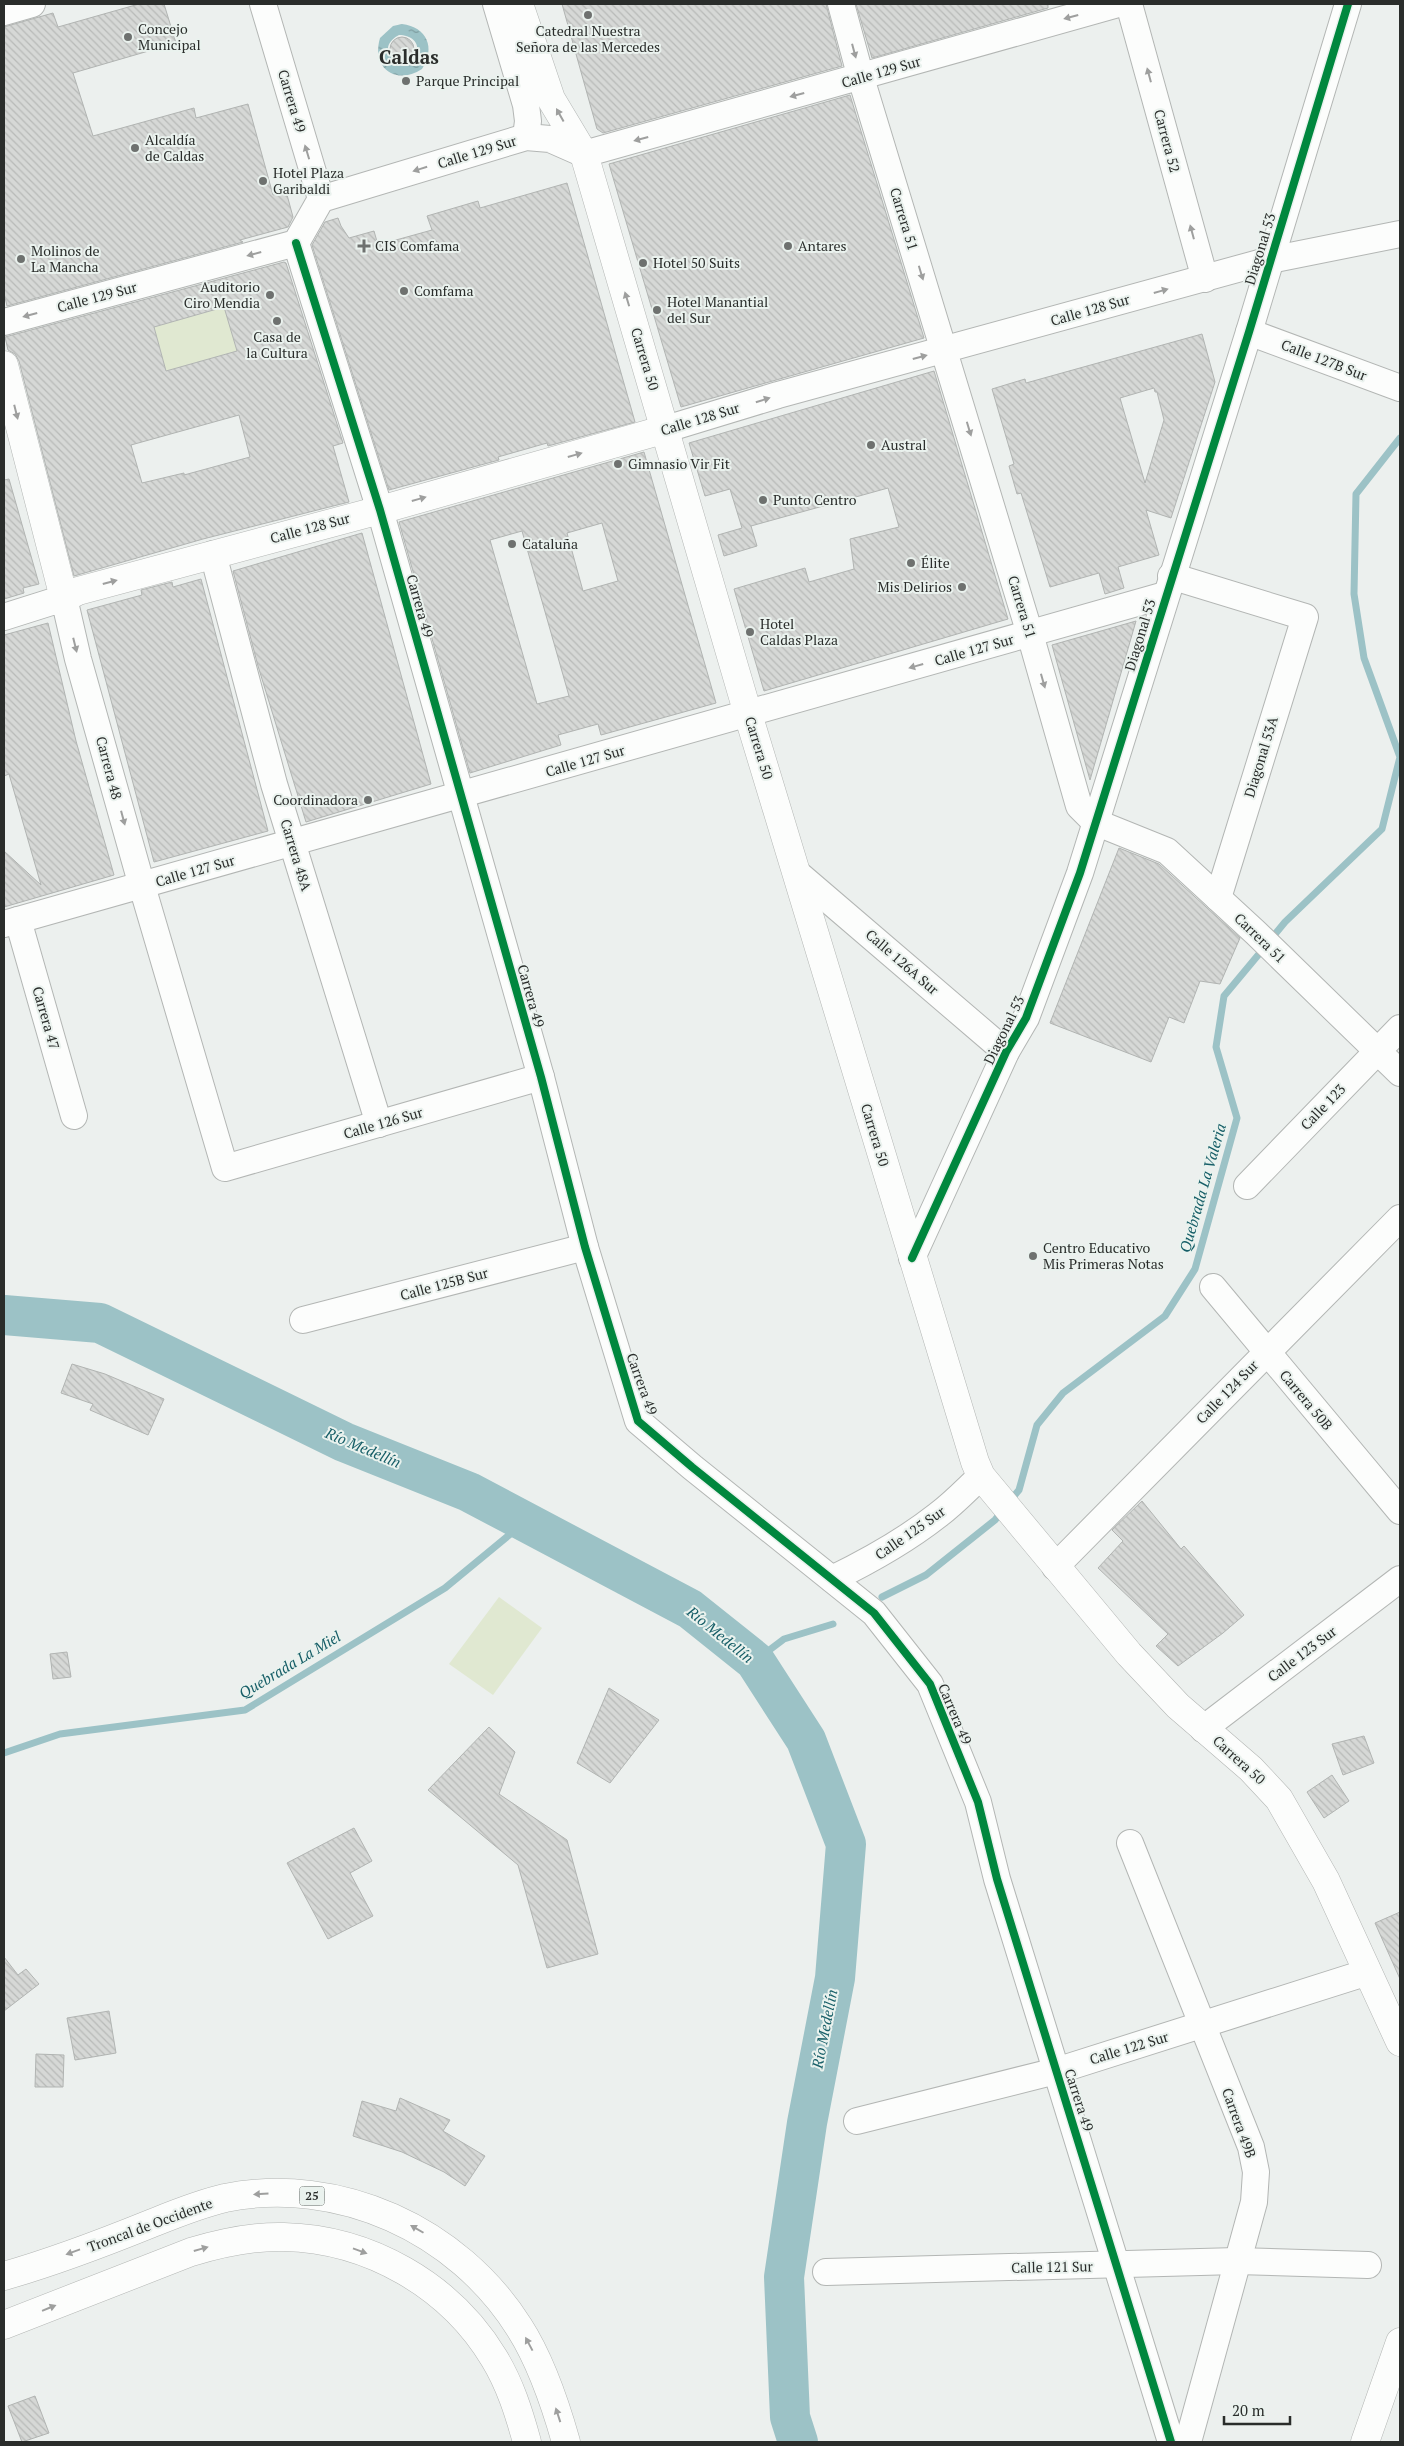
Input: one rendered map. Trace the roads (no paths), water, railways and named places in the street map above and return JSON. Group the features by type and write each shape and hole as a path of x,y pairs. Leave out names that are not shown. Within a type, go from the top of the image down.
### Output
{"main road":[{"name":"Carrera 50","path":"519,4 551,99 584,154 748,714 962,1423 988,1484 1129,1654 1178,1706 1265,1782 1278,1799 1326,1881 1400,2042"},
{"name":"Carrera 48","path":"4,365 64,598"},
{"name":"Calle 128 Sur","path":"64,598 78,591 380,510 666,429"},
{"name":"Troncal de Occidente","path":"4,2276 175,2213 226,2198 280,2193 334,2199 361,2205 403,2222 435,2240 458,2256 500,2300 520,2328 536,2357 566,2442"},
{"path":"4,2325 191,2252 221,2243 252,2238 284,2237 346,2246 376,2256 404,2270 454,2308 493,2357 508,2385 528,2442"},
{"path":"1365,2442 1400,2342"}],"street":[{"path":"4,12 32,4"},
{"path":"496,4 526,104 528,121 526,137"},
{"name":"Carrera 51","path":"841,4 861,78 1030,634 1079,806 1096,822 1167,851 1256,933 1400,1073"},
{"name":"Calle 129 Sur","path":"321,199 526,137 550,139 584,154 861,78 1118,4"},
{"name":"Carrera 52","path":"1129,4 1205,278"},
{"name":"Diagonal 53","path":"912,1258 1006,1052 1026,1018 1080,873 1168,586 1249,332 1348,4"},
{"name":"Carrera 49","path":"266,6 321,199"},
{"path":"296,243 321,199"},
{"name":"Calle 128 Sur","path":"666,429 778,395 945,351 1270,260 1400,234"},
{"name":"Calle 129 Sur","path":"4,322 296,243"},
{"name":"Carrera 49","path":"296,243 380,510 541,1077 585,1247 638,1421 692,1467 874,1613 930,1684 978,1802 997,1880 1171,2442"},
{"name":"Calle 127B Sur","path":"1249,332 1400,388"},
{"name":"Carrera 48A","path":"213,554 274,784 379,1124"},
{"name":"Diagonal 53A","path":"1168,586 1305,617 1218,898"},
{"name":"Calle 127 Sur","path":"11,922 1030,634 1168,586"},
{"name":"Calle 128 Sur","path":"4,617 64,598"},
{"name":"Carrera 48","path":"64,598 78,660 225,1168"},
{"name":"Calle 126A Sur","path":"797,873 1006,1052"},
{"name":"Carrera 47","path":"11,922 74,1116"},
{"name":"Calle 123","path":"1247,1186 1400,1028"},
{"name":"Calle 126 Sur","path":"225,1168 541,1077"},
{"name":"Calle 124 Sur","path":"1055,1567 1400,1218"},
{"name":"Calle 125B Sur","path":"303,1320 585,1247"},
{"name":"Carrera 50B","path":"1213,1287 1400,1511"},
{"name":"Calle 125 Sur","path":"832,1579 877,1557 988,1484"},
{"name":"Calle 123 Sur","path":"1204,1729 1400,1580"},
{"name":"Carrera 49B","path":"1130,1843 1251,2148 1256,2172 1254,2202 1188,2442"},
{"name":"Calle 122 Sur","path":"858,2121 1056,2071 1368,1972"},
{"name":"Calle 121 Sur","path":"826,2272 1118,2266 1237,2261 1368,2265"}],"water":[{"path":"402,24 411,26 423,34 427,40 428,54 422,69 403,76 395,75 382,65 378,49 380,38 393,26","holes":["399,35 414,40 417,46 416,54 411,61 405,63 393,59 389,54 388,48 391,41"]}],"waterway":[{"name":"Quebrada La Valeria","path":"1271,939 1285,922 1382,829 1400,757 1364,658 1354,594 1356,494 1400,438"},
{"name":"Quebrada La Valeria","path":"1009,1502 1019,1490 1037,1425 1063,1393 1165,1316 1195,1269 1237,1118 1216,1047 1224,996 1264,948"},
{"name":"Río Medellín","path":"4,1315 100,1323 344,1442 469,1492 690,1609 755,1661 806,1740 846,1844 835,1978 807,2123 784,2277 790,2417 798,2442"},
{"name":"Quebrada La Valeria","path":"882,1597 926,1575 995,1520 1003,1510"},
{"name":"Quebrada La Miel","path":"4,1753 60,1734 245,1710 445,1588 525,1522"},
{"name":"Quebrada La Valeria","path":"755,1661 784,1639 833,1624"}],"place":[{"name":"Catedral Nuestra Señora de las Mercedes","path":"588,15"},
{"name":"Concejo Municipal","path":"128,37"},
{"name":"Parque Principal","path":"406,81"},
{"name":"Alcaldía de Caldas","path":"135,148"},
{"name":"Hotel Plaza Garibaldi","path":"263,181"},
{"name":"CIS Comfama","path":"364,246"},
{"name":"Antares","path":"788,246"},
{"name":"Molinos de La Mancha","path":"21,259"},
{"name":"Hotel 50 Suits","path":"643,263"},
{"name":"Comfama","path":"404,291"},
{"name":"Auditorio Ciro Mendia","path":"270,295"},
{"name":"Hotel Manantial del Sur","path":"657,310"},
{"name":"Casa de la Cultura","path":"277,321"},
{"name":"Austral","path":"871,445"},
{"name":"Gimnasio Vir Fit","path":"618,464"},
{"name":"Punto Centro","path":"763,500"},
{"name":"Cataluña","path":"512,544"},
{"name":"Élite","path":"911,563"},
{"name":"Mis Delirios","path":"962,587"},
{"name":"Hotel Caldas Plaza","path":"750,632"},
{"name":"Coordinadora","path":"368,800"},
{"name":"Centro Educativo Mis Primeras Notas","path":"1033,1256"}],"district":[{"name":"Caldas","path":"409,57"}]}
